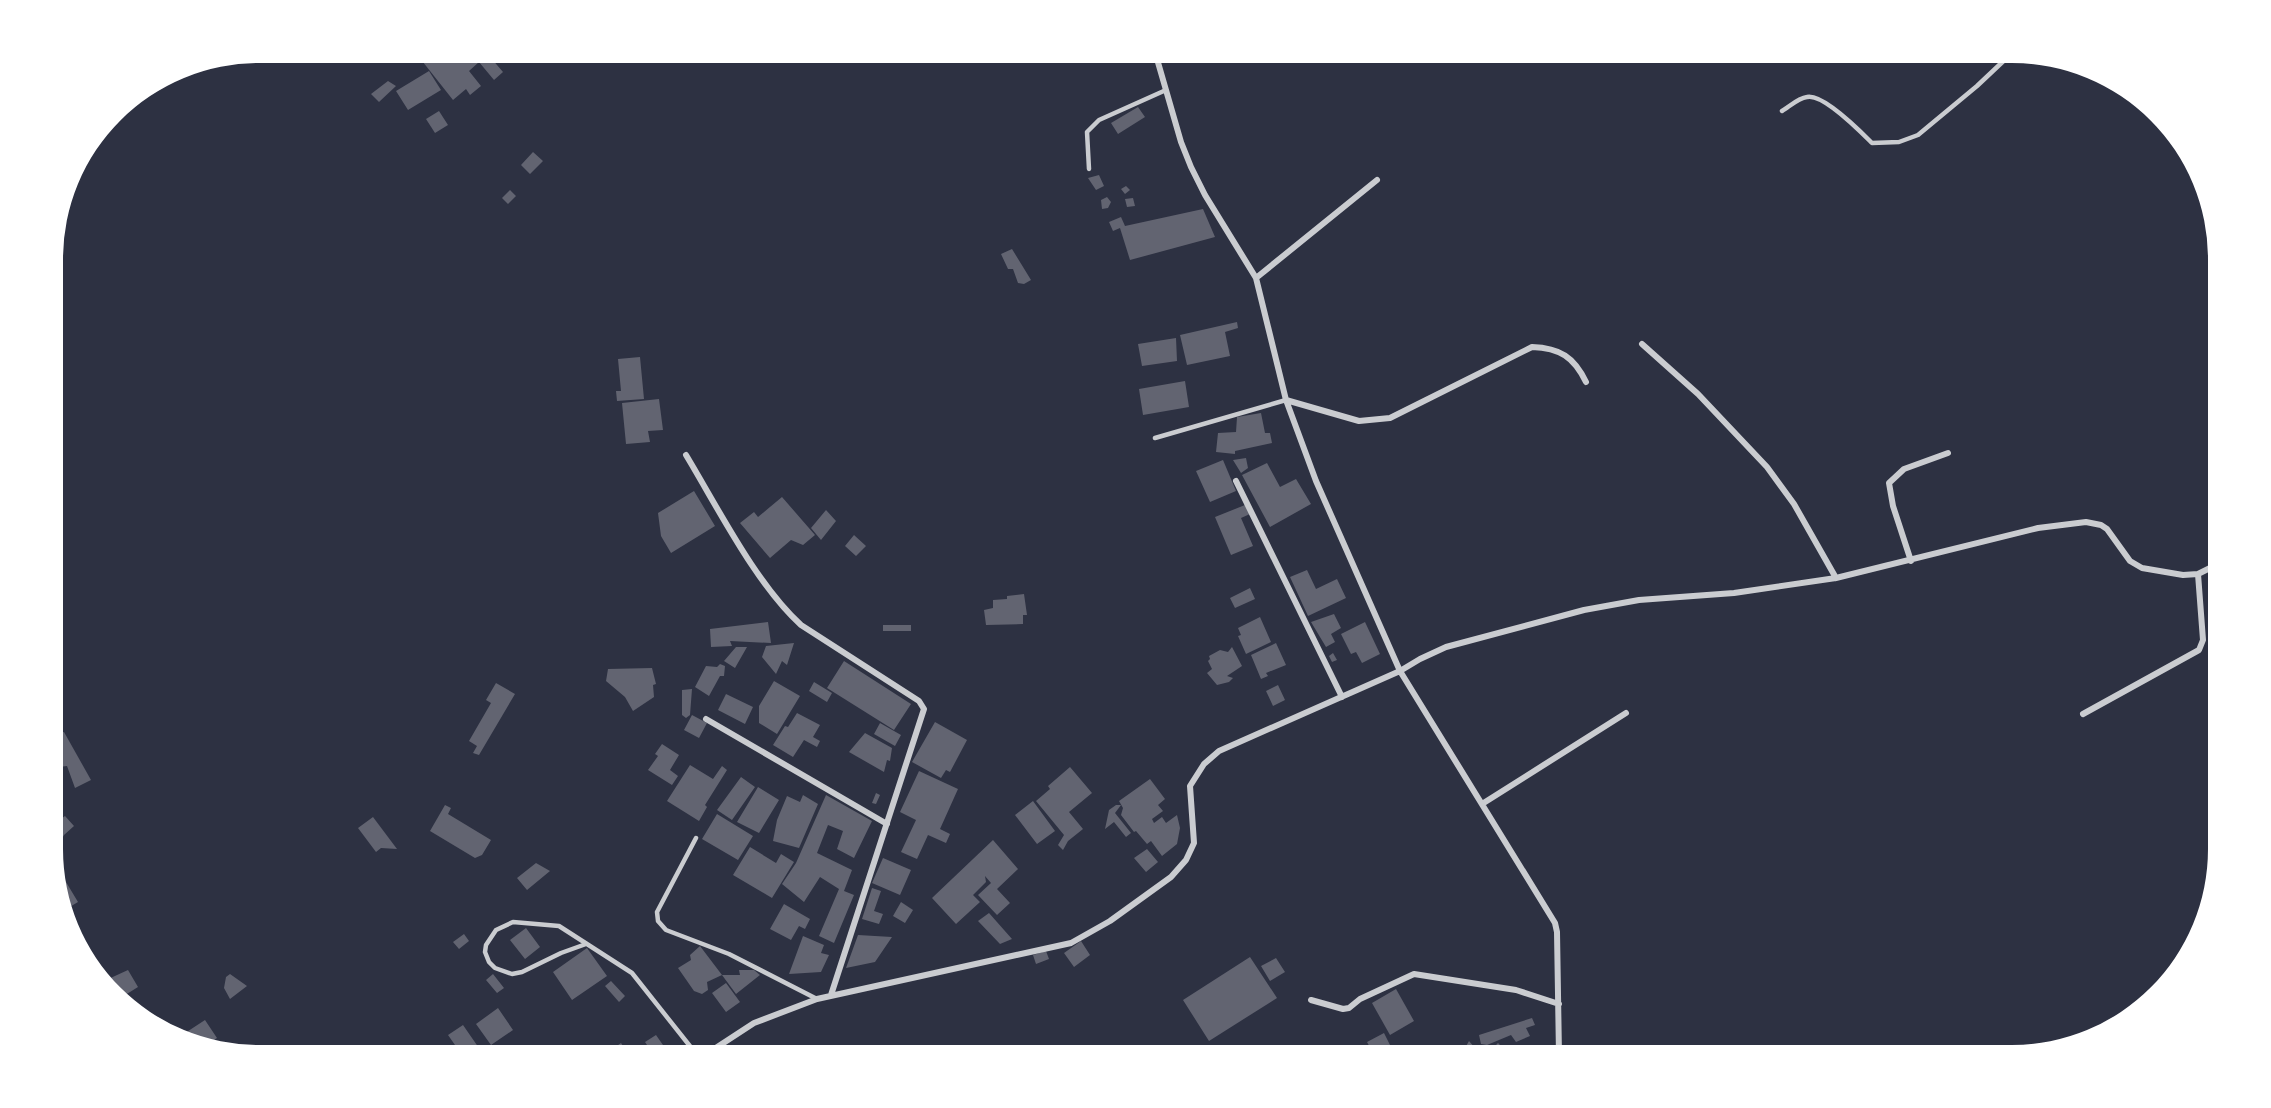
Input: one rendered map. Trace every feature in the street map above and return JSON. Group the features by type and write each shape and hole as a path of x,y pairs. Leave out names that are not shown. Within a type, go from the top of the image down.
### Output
{"street":[{"path":"1158,63 1191,167 1205,195 1256,278 1286,400 1316,481 1400,671 1555,923 1559,1045"},
{"path":"1256,278 1377,180"},
{"path":"1642,344 1698,394 1767,467 1794,504 1836,578"},
{"path":"1286,400 1359,422 1389,418 1532,347 1548,348 1564,355 1578,367 1586,382"},
{"path":"1911,561 1893,506 1889,483 1904,469 1948,453"},
{"path":"686,455 748,558 790,616 922,705 922,718 831,995"},
{"path":"1236,481 1342,697"},
{"path":"720,1045 754,1023 817,999 1071,943 1110,921 1171,876 1186,860 1194,843 1190,786 1204,764 1219,751 1400,671 1446,647 1584,610 1639,600 1734,593 1836,578 2038,528 2086,522 2096,523 2107,529 2130,561 2142,568 2183,575 2198,574 2208,569"},
{"path":"2083,714 2199,650 2203,639 2198,574"},
{"path":"1482,804 1626,713"},
{"path":"706,719 887,824"},
{"path":"1311,1000 1343,1009 1349,1008 1360,999 1414,974 1516,990 1559,1004"}],"lane":[{"path":"1782,111 1806,97 1816,97 1851,123 1872,143 1899,142 1918,135 2001,63"},
{"path":"1089,169 1087,132 1099,120 1166,90"},
{"path":"1155,438 1286,400"},
{"path":"696,838 657,912 658,921 666,930 729,954 817,999"},
{"path":"586,944 522,972 512,974 495,968 489,962 485,952 490,937 496,930 513,922 559,926 632,973 689,1045"}],"building":[{"path":"424,63 478,63 469,71 481,86 470,95 466,89 453,100"},
{"path":"480,63 495,63 503,72 494,80"},
{"path":"429,71 441,90 408,110 396,91"},
{"path":"388,81 396,86 379,102 371,94"},
{"path":"1138,107 1145,117 1118,134 1111,123"},
{"path":"439,111 448,125 435,133 426,119"},
{"path":"533,152 543,161 530,174 521,165"},
{"path":"1099,175 1104,186 1096,190 1088,178"},
{"path":"1126,186 1130,190 1125,194 1121,189"},
{"path":"510,190 516,196 508,204 502,198"},
{"path":"1107,197 1111,202 1108,208 1102,209 1101,200"},
{"path":"1133,198 1135,206 1127,207 1125,199"},
{"path":"1203,209 1215,237 1130,260 1120,228 1113,231 1109,222 1121,217 1125,226"},
{"path":"1012,249 1031,280 1024,284 1018,283 1013,269 1008,269 1001,254"},
{"path":"1237,322 1238,328 1225,332 1230,356 1187,365 1180,335"},
{"path":"1176,338 1177,361 1142,366 1138,344"},
{"path":"640,357 644,399 617,401 616,391 621,391 618,359"},
{"path":"1185,381 1189,407 1143,415 1139,389"},
{"path":"659,399 663,430 648,431 650,442 626,444 622,403"},
{"path":"1261,413 1265,433 1270,433 1272,443 1235,451 1235,454 1216,452 1218,433 1236,432 1237,417"},
{"path":"1246,458 1248,468 1241,473 1233,460"},
{"path":"1223,460 1236,491 1210,502 1196,471"},
{"path":"1267,463 1280,487 1296,479 1311,504 1270,527 1242,475"},
{"path":"694,491 715,526 671,553 661,536 658,513"},
{"path":"782,497 815,535 803,545 791,540 770,558 740,523 754,512 758,517"},
{"path":"1245,505 1250,514 1241,518 1253,546 1231,555 1215,517"},
{"path":"826,510 836,521 821,540 811,528"},
{"path":"854,535 866,546 856,556 845,546"},
{"path":"1307,570 1316,589 1337,579 1346,598 1308,616 1290,577"},
{"path":"1250,588 1255,599 1235,608 1230,598"},
{"path":"1024,594 1027,615 1023,615 1023,624 986,625 984,610 993,608 993,600"},
{"path":"1334,614 1341,628 1331,634 1335,642 1326,647 1311,622"},
{"path":"1260,617 1271,642 1246,654 1238,636 1241,635 1238,628"},
{"path":"768,622 771,643 730,641 732,646 711,647 710,629"},
{"path":"1365,622 1380,654 1362,663 1356,652 1351,654 1341,634"},
{"path":"883,625 911,625 911,631 883,631"},
{"path":"794,643 787,665 782,661 776,674 762,657 766,646"},
{"path":"1276,643 1286,665 1266,673 1268,676 1261,679 1251,655"},
{"path":"736,647 747,647 735,668 724,661"},
{"path":"1232,647 1242,666 1227,676 1233,678 1229,682 1217,685 1207,673 1212,669 1208,661 1209,656 1220,650 1228,652"},
{"path":"1333,653 1337,660 1332,662 1329,656"},
{"path":"844,661 911,704 894,730 827,688"},
{"path":"720,664 725,666 724,676 720,676 709,696 695,687 706,666 717,667"},
{"path":"652,668 656,684 653,685 654,697 633,711 625,697 606,681 608,669"},
{"path":"774,681 800,696 777,734 759,723 759,706"},
{"path":"814,682 832,693 827,702 809,691"},
{"path":"496,683 515,694 479,755 473,753 477,746 469,741 491,703 486,700"},
{"path":"1278,685 1285,700 1273,706 1266,691"},
{"path":"692,689 690,715 686,718 682,715 682,690"},
{"path":"726,694 753,707 745,724 718,710"},
{"path":"797,713 820,725 813,737 820,741 817,747 804,740 793,757 773,745"},
{"path":"692,715 707,723 699,738 684,730"},
{"path":"935,722 967,740 950,772 946,770 941,778 912,762"},
{"path":"880,723 901,735 895,746 874,734"},
{"path":"63,732 91,780 75,788 67,766 63,766"},
{"path":"865,733 892,748 890,761 887,760 884,772 849,752"},
{"path":"662,744 679,755 670,770 678,776 672,785 648,770 658,756 655,754"},
{"path":"690,765 713,779 722,766 727,770 705,805 707,807 699,821 667,801"},
{"path":"1070,767 1092,793 1069,812 1083,829 1068,841 1063,850 1058,845 1064,835 1036,801 1050,789 1048,786"},
{"path":"919,771 958,789 940,829 950,834 946,843 928,835 917,859 901,852 916,820 900,812"},
{"path":"741,777 755,787 732,820 717,810"},
{"path":"1150,779 1165,799 1158,805 1163,811 1152,819 1154,823 1162,817 1166,823 1177,815 1180,828 1177,844 1162,856 1151,841 1147,844 1136,831 1134,832 1121,815 1123,808 1119,801"},
{"path":"758,787 779,800 759,833 737,822"},
{"path":"876,793 880,795 876,804 872,803"},
{"path":"803,795 818,804 799,848 773,841 777,820 787,796 800,802"},
{"path":"826,795 872,821 854,858 837,849 843,831 828,825 817,853 852,870 844,891 854,895 834,943 819,936 839,889 820,877 804,902 782,884 796,863"},
{"path":"1033,801 1055,831 1037,844 1015,815"},
{"path":"445,805 451,808 448,814 491,840 482,855 475,858 430,831"},
{"path":"1116,805 1121,805 1115,813 1131,833 1126,837 1114,822 1105,829 1109,810"},
{"path":"717,814 753,836 738,860 702,839"},
{"path":"65,816 74,826 63,837 63,817"},
{"path":"373,817 397,849 381,848 376,852 358,828"},
{"path":"993,840 1018,869 997,889 1010,903 997,915 978,895 991,883 985,876 986,882 973,895 980,902 956,924 932,898"},
{"path":"750,847 776,863 781,854 794,862 772,898 733,875"},
{"path":"1147,849 1158,862 1146,872 1134,858"},
{"path":"883,858 911,870 900,895 872,883"},
{"path":"536,863 550,871 527,890 517,878"},
{"path":"67,884 78,902 72,906"},
{"path":"872,888 881,891 874,911 883,914 879,924 862,919"},
{"path":"901,902 913,910 905,923 893,916"},
{"path":"784,904 810,919 805,929 799,926 791,940 770,929"},
{"path":"989,913 1012,939 1000,944 978,921"},
{"path":"526,928 540,947 525,959 510,940"},
{"path":"464,934 469,941 459,949 453,942"},
{"path":"858,935 892,937 875,962 846,968"},
{"path":"803,936 824,945 821,953 829,955 821,972 789,974"},
{"path":"1081,941 1090,955 1074,967 1064,953"},
{"path":"700,946 722,975 707,982 708,990 702,994 694,991 678,968 691,960 690,955"},
{"path":"587,948 607,976 572,1000 553,972"},
{"path":"1046,951 1049,959 1036,964 1033,955"},
{"path":"1250,957 1277,998 1209,1041 1183,1000"},
{"path":"1276,958 1285,972 1270,981 1261,966"},
{"path":"128,970 138,987 128,993 112,977"},
{"path":"739,970 754,970 760,975 736,994 722,975 740,975"},
{"path":"230,974 247,986 230,999 224,988 226,977"},
{"path":"493,974 504,988 497,993 486,980"},
{"path":"611,981 625,996 619,1002 605,986"},
{"path":"726,983 740,1002 726,1012 712,993"},
{"path":"1396,989 1414,1021 1390,1035 1372,1003"},
{"path":"498,1008 513,1030 491,1045 476,1024"},
{"path":"1532,1018 1535,1025 1526,1028 1530,1036 1516,1042 1511,1035 1487,1045 1481,1044 1479,1035"},
{"path":"205,1020 217,1038 215,1039 188,1031"},
{"path":"463,1025 477,1045 455,1045 448,1035"},
{"path":"1384,1033 1390,1045 1369,1045 1367,1042"},
{"path":"656,1035 663,1045 647,1045 645,1042"}]}
